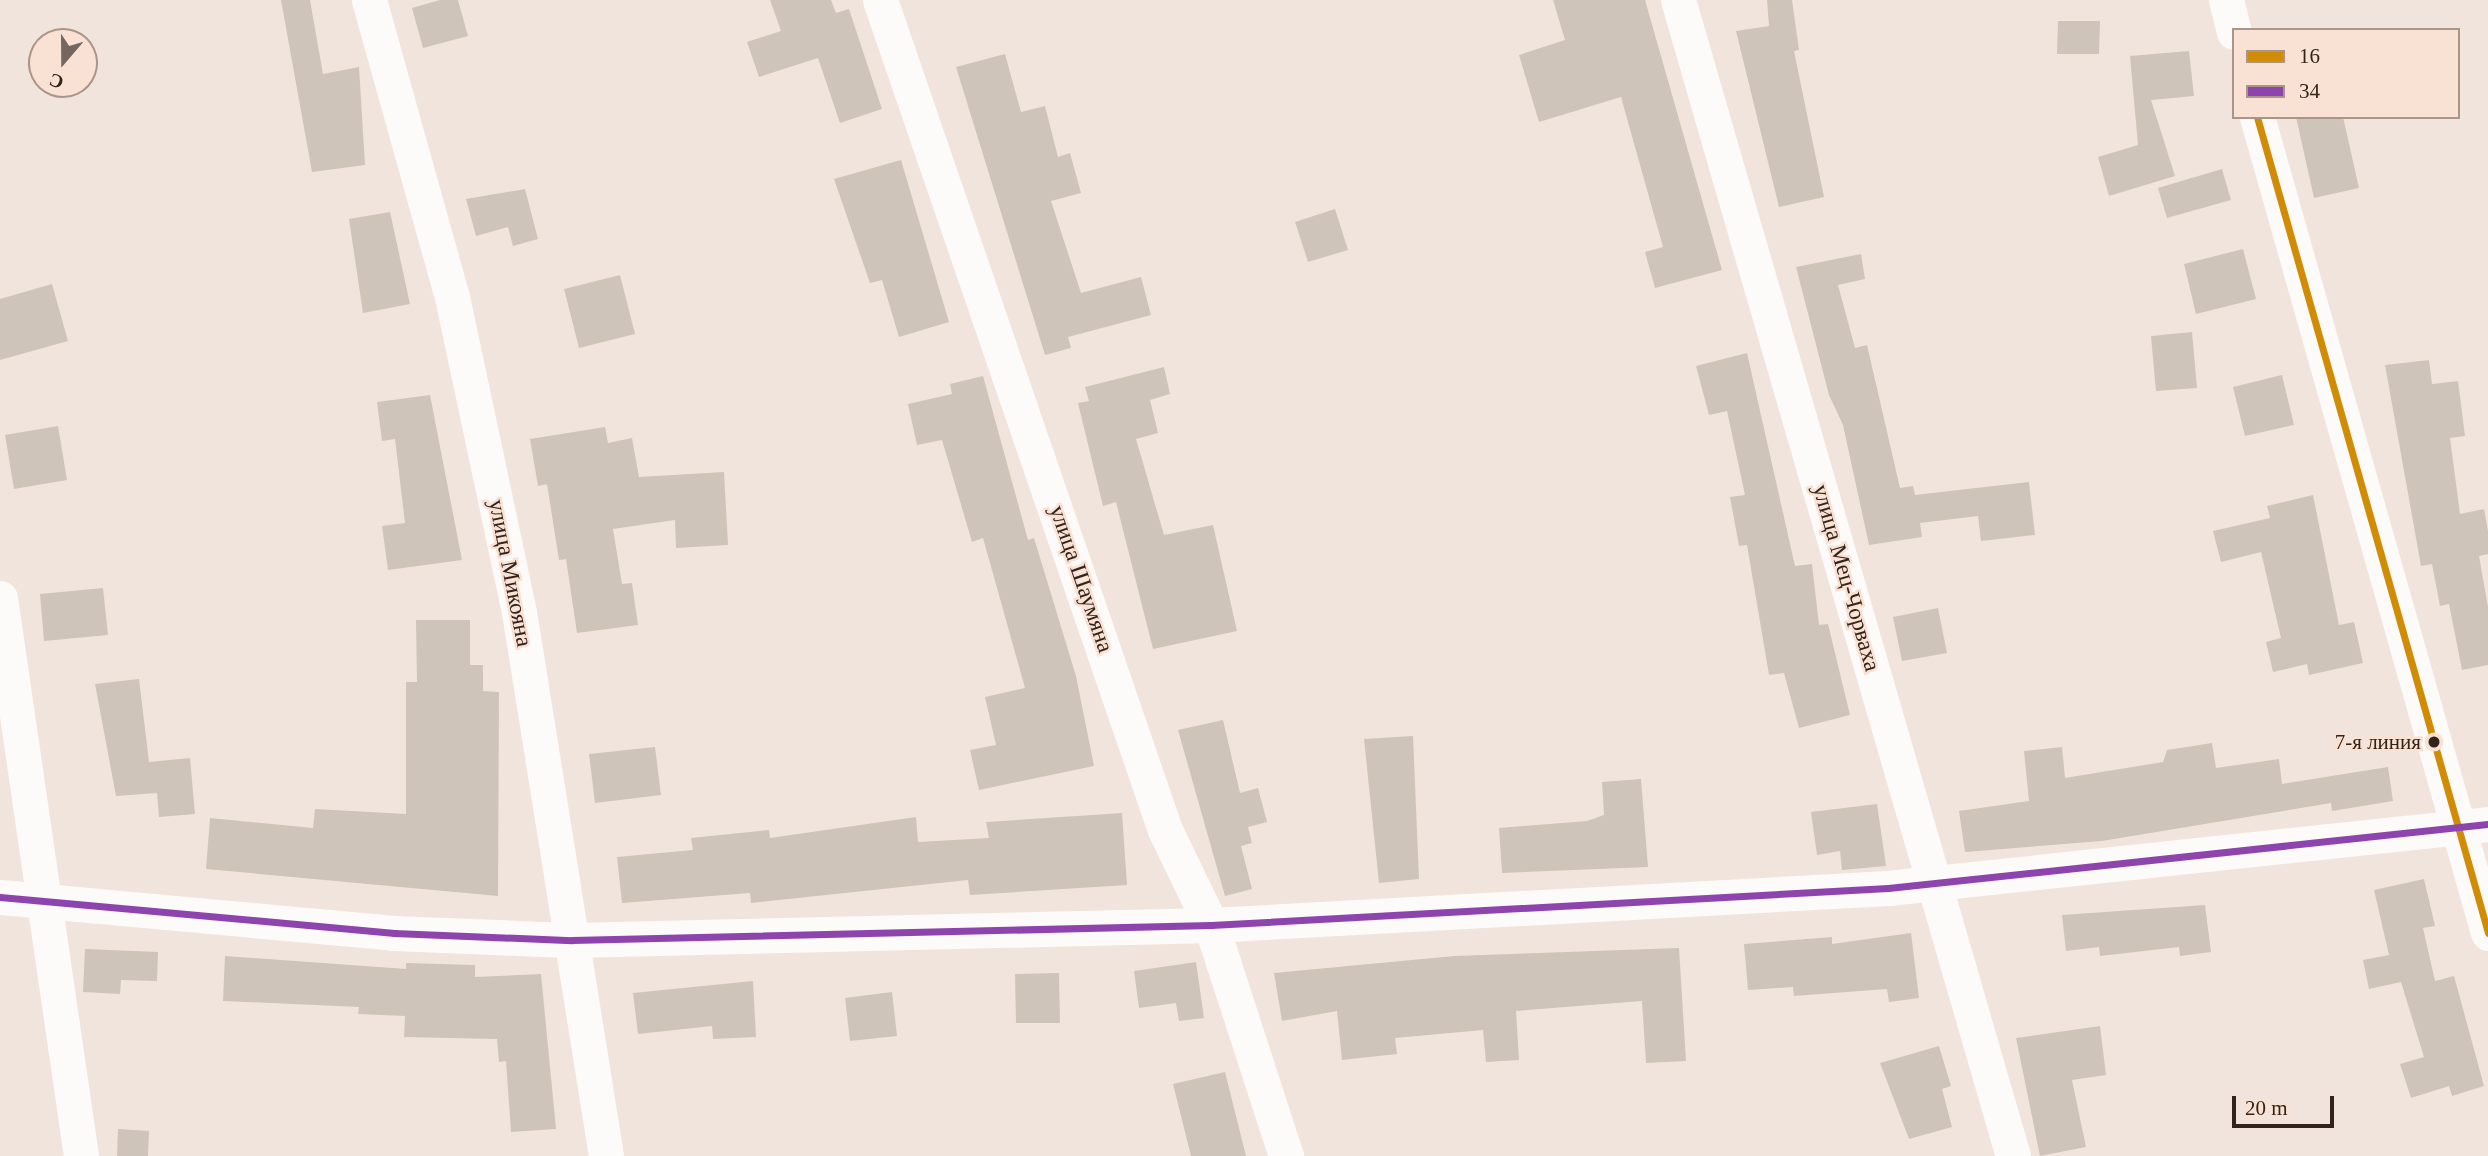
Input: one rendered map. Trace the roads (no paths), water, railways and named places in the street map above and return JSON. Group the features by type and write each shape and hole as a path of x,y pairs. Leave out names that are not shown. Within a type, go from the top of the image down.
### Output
{"street":[{"name":"улица Микояна","path":"369,0 455,311 519,612 606,1156"},
{"name":"улица Шаумяна","path":"880,0 1166,830 1211,925 1286,1156"},
{"name":"улица Мец-Чорваха","path":"1678,0 1931,883 2013,1156"},
{"path":"2226,0 2233,28"},
{"path":"2258,119 2454,827 2488,933"},
{"path":"0,598 80,1156"},
{"path":"0,897 45,899 394,933 572,940 1211,925 1931,883 2488,824"}],"place":[{"name":"7-я линия","path":"2434,742"}]}
